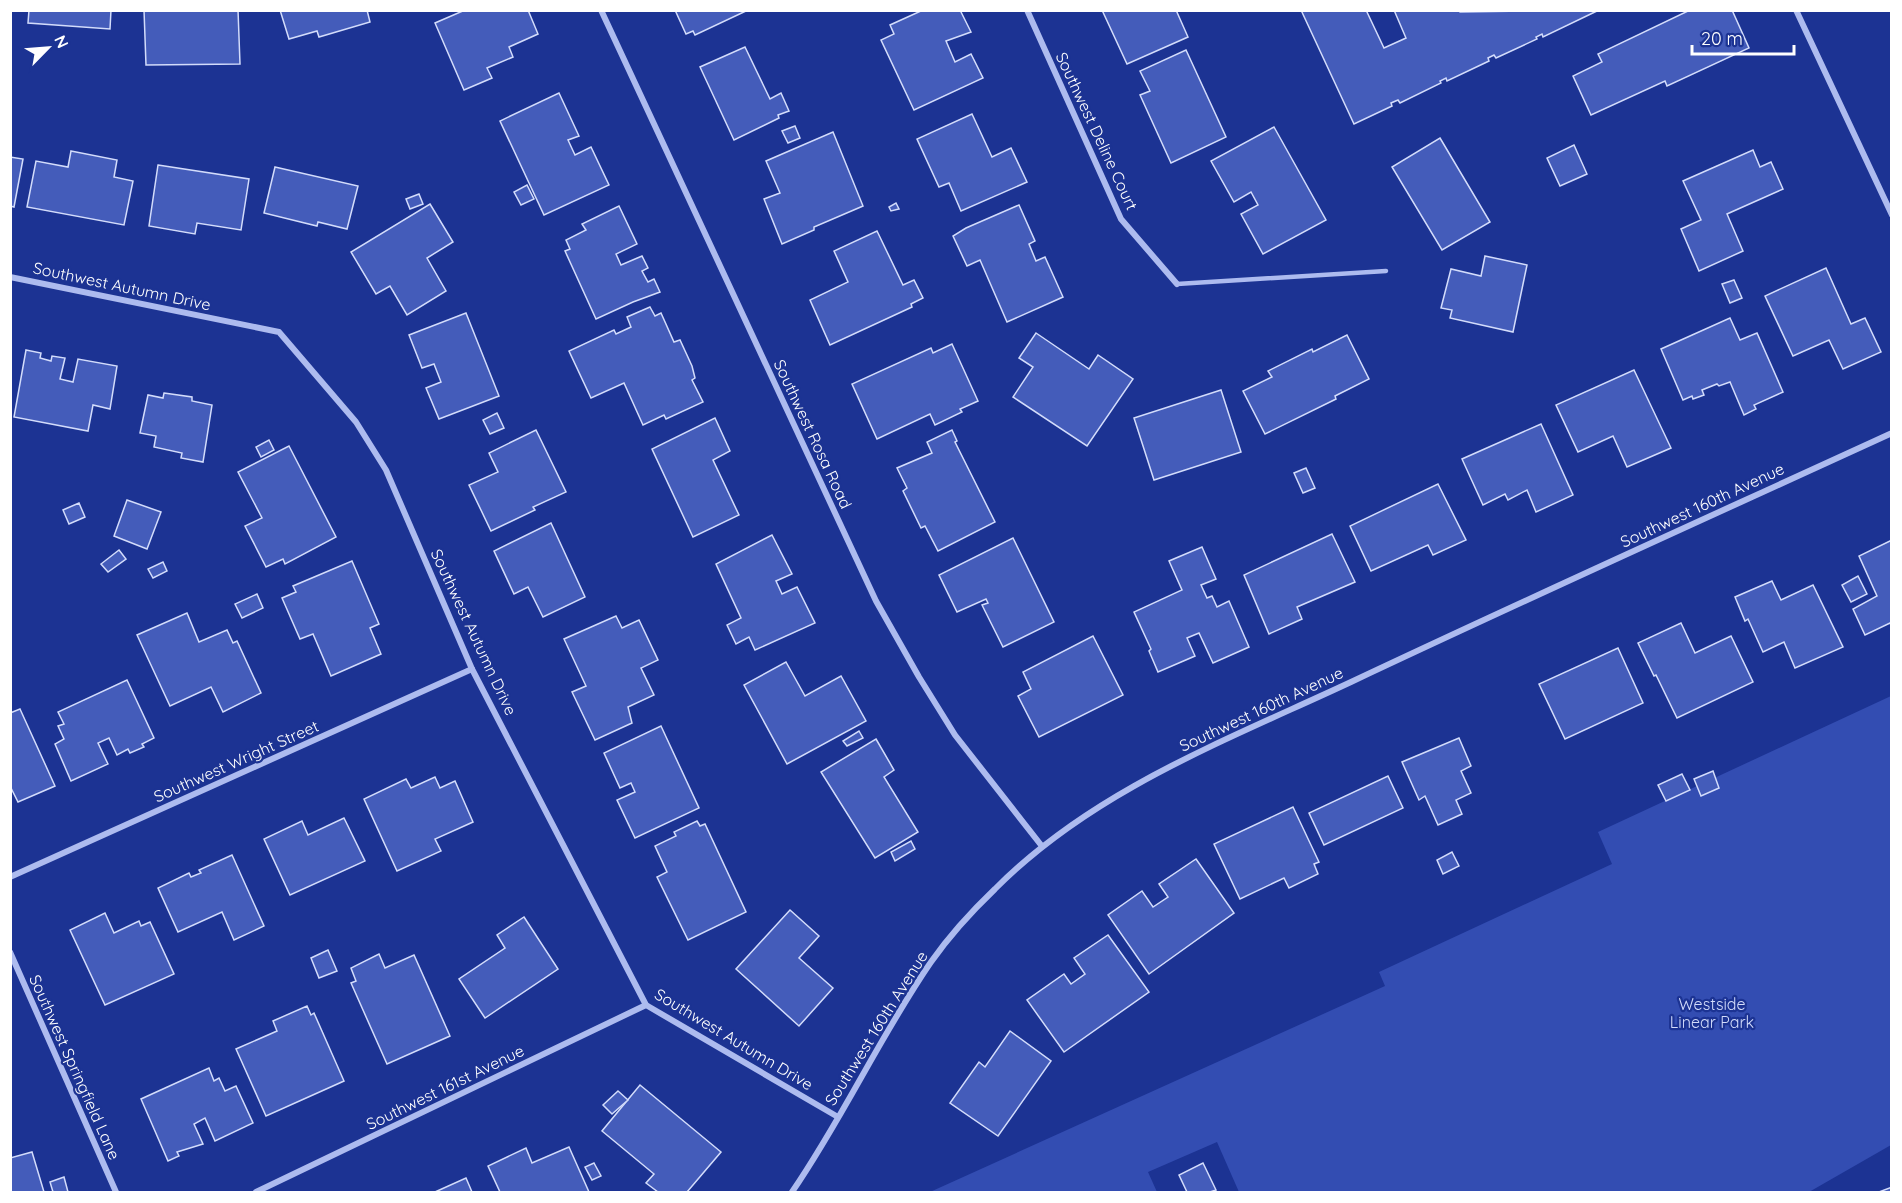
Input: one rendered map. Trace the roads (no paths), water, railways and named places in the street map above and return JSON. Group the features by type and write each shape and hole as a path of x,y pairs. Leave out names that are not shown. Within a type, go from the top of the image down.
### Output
{"street":[{"name":"Southwest Rosa Road","path":"601,10 876,601 955,735 1041,845"},
{"name":"Southwest Deline Court","path":"1027,10 1121,219 1177,284"},
{"path":"1796,10 1892,215"},
{"name":"Southwest Autumn Drive","path":"10,277 279,332 356,422 386,470 472,669 646,1005 838,1117"},
{"name":"Southwest 160th Avenue","path":"792,1192 901,1008 933,959 960,925 1041,845 1144,779 1892,433"},
{"name":"Southwest Wright Street","path":"10,877 472,669"},
{"name":"Southwest Springfield Lane","path":"10,952 116,1192"},
{"name":"Southwest 161st Avenue","path":"256,1192 646,1005"}],"lane":[{"path":"1177,284 1386,271"}],"park label":[{"name":"Westside Linear Park","path":"1712,1013"}]}
